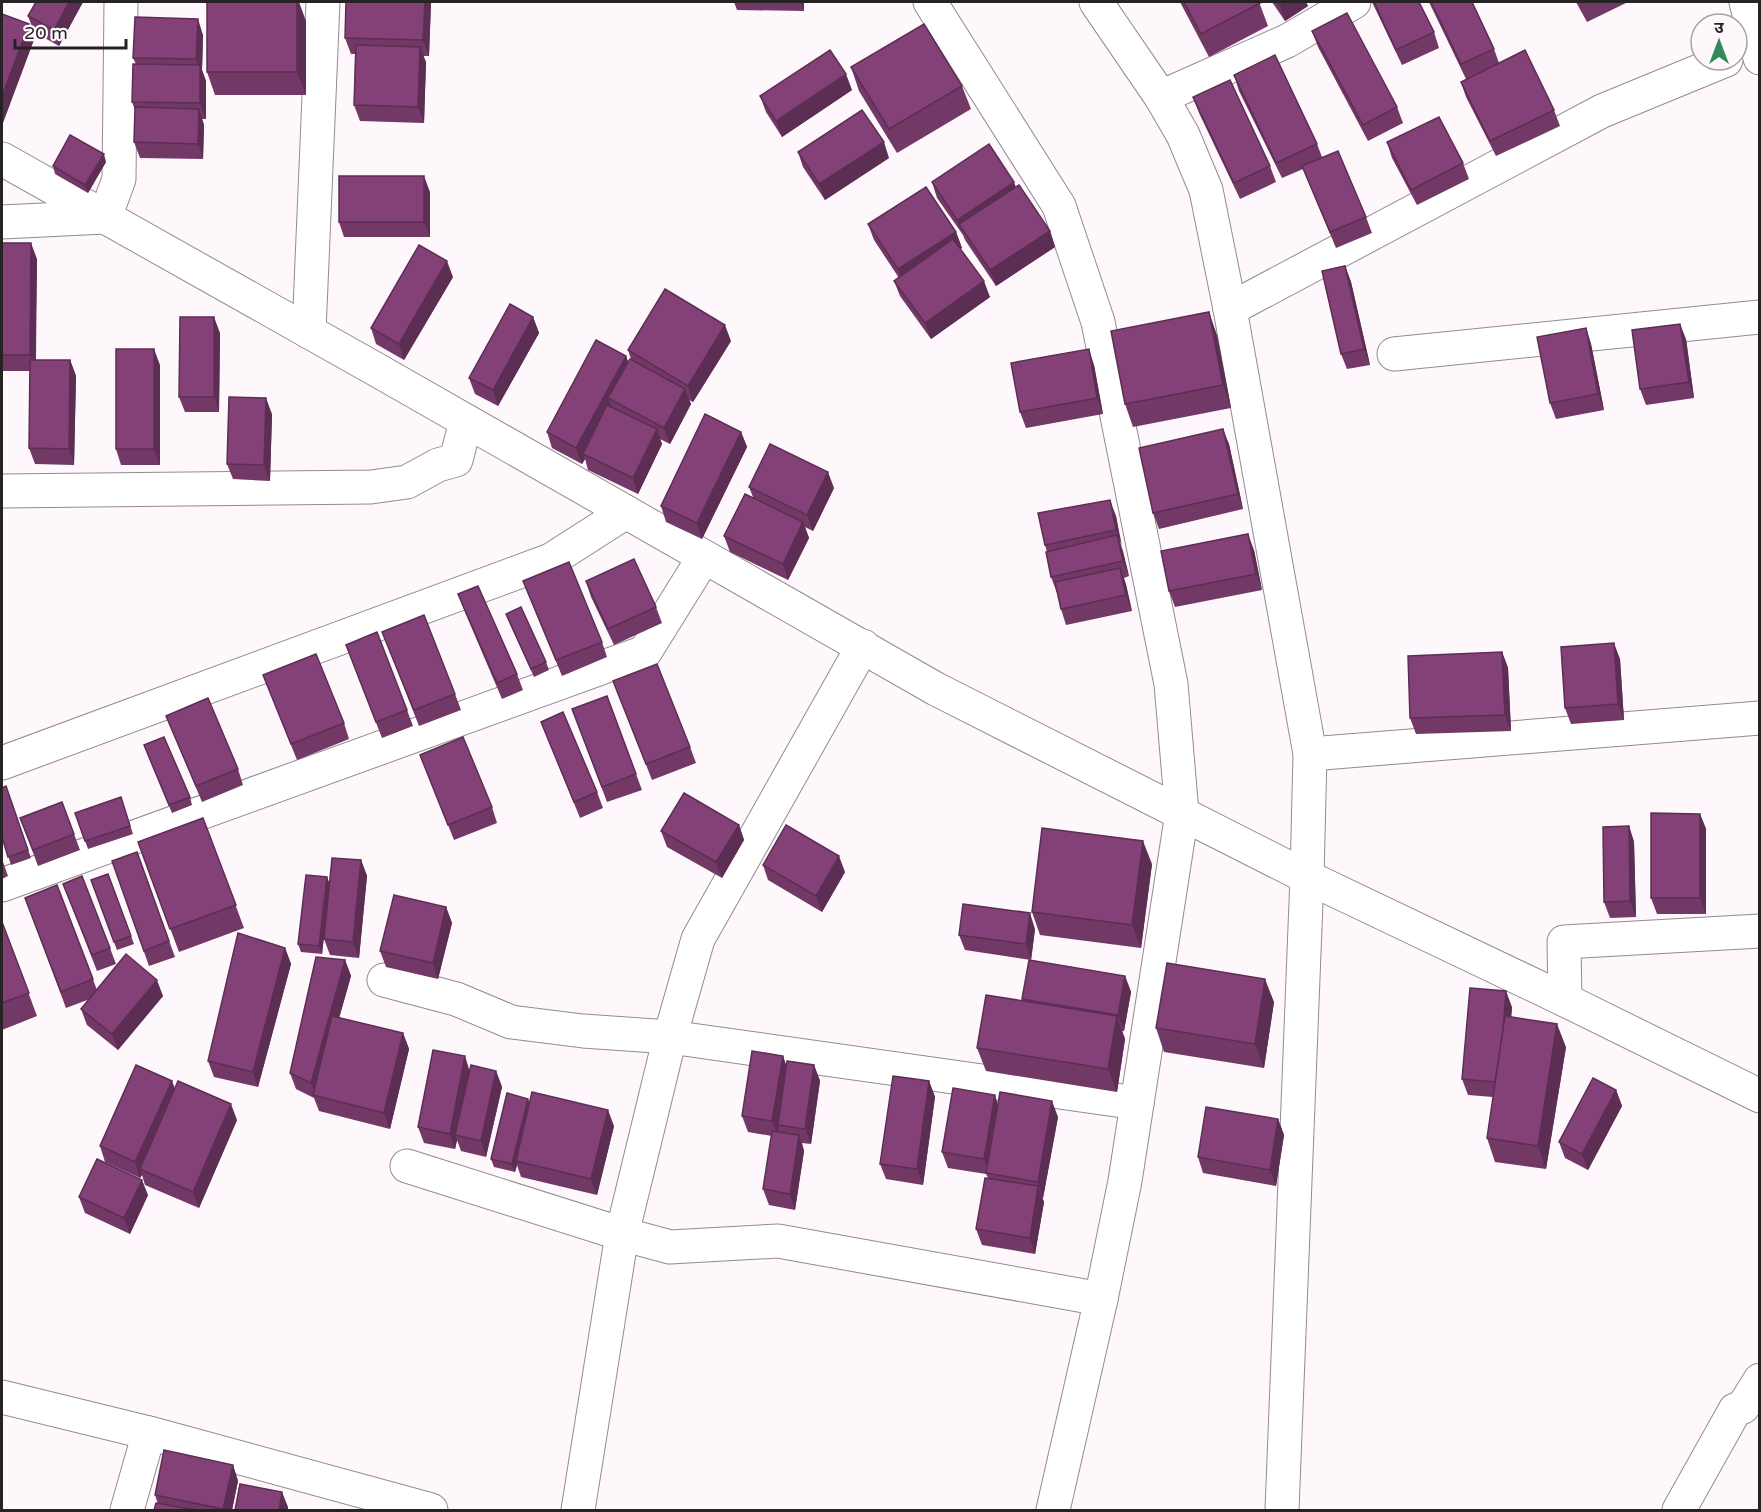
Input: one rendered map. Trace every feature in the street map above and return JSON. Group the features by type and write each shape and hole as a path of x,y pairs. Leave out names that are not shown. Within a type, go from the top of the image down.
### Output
{"street":[{"path":"105,217 119,179 121,2"},
{"path":"309,332 323,2"},
{"path":"930,2 1059,206 1098,322 1171,684 1182,813 1125,1181 1053,1510"},
{"path":"1096,2 1161,97 1183,135 1206,190 1230,309 1310,754 1282,1510"},
{"path":"1161,97 1287,41 1354,2"},
{"path":"1746,2 1753,52"},
{"path":"1230,309 1602,111 1697,72"},
{"path":"2,159 936,689 1307,877 1760,1096"},
{"path":"2,222 105,217"},
{"path":"1394,354 1760,317"},
{"path":"2,491 371,487 407,482 438,465 456,460 466,421"},
{"path":"2,764 551,560 626,512"},
{"path":"2,885 645,652 704,557"},
{"path":"578,1510 622,1233 670,1037 698,939 863,646"},
{"path":"1310,754 1760,718"},
{"path":"1565,1000 1564,942 1760,931"},
{"path":"384,980 456,999 511,1022 583,1031 670,1037 1137,1103"},
{"path":"407,1166 670,1247 778,1242 1101,1299"},
{"path":"1679,1510 1735,1410 1743,1407 1760,1380"},
{"path":"2,1397 149,1433 431,1510"},
{"path":"127,1510 149,1433"}],"building":[{"path":"36,2 69,2 54,30 28,16"},
{"path":"207,2 297,2 297,72 207,72"},
{"path":"346,2 425,2 423,40 345,38"},
{"path":"1184,2 1259,2 1260,3 1201,34"},
{"path":"1374,2 1419,2 1434,32 1396,50"},
{"path":"1431,2 1472,2 1494,49 1461,64"},
{"path":"1347,13 1397,107 1363,125 1312,31"},
{"path":"2,14 29,24 2,96"},
{"path":"135,17 198,19 196,59 133,58"},
{"path":"924,24 962,86 889,129 851,67"},
{"path":"356,45 420,47 418,107 354,105"},
{"path":"830,50 846,74 776,121 760,96"},
{"path":"1525,50 1554,110 1490,141 1461,82"},
{"path":"1275,55 1317,144 1276,163 1234,75"},
{"path":"133,64 200,65 200,103 132,102"},
{"path":"1230,80 1270,166 1234,183 1193,97"},
{"path":"135,107 199,109 198,144 134,142"},
{"path":"862,110 884,142 819,184 798,152"},
{"path":"1439,117 1463,163 1411,190 1387,142"},
{"path":"70,135 104,154 85,185 53,166"},
{"path":"989,144 1014,182 957,220 932,182"},
{"path":"1338,151 1366,217 1330,232 1302,166"},
{"path":"339,176 424,176 424,222 339,222"},
{"path":"1019,185 1050,231 990,270 959,224"},
{"path":"926,187 956,232 898,269 868,224"},
{"path":"953,239 984,281 925,323 894,281"},
{"path":"2,243 31,243 30,355 2,355"},
{"path":"419,245 447,261 399,344 371,328"},
{"path":"1345,266 1364,349 1341,354 1322,271"},
{"path":"665,289 725,325 688,386 628,350"},
{"path":"510,304 533,317 493,390 469,378"},
{"path":"1209,312 1223,385 1125,404 1111,331"},
{"path":"180,317 214,317 214,397 179,397"},
{"path":"1680,324 1689,382 1640,389 1632,330"},
{"path":"1586,328 1598,394 1550,403 1537,337"},
{"path":"596,340 626,356 576,448 547,432"},
{"path":"116,349 154,349 154,449 116,449"},
{"path":"1089,349 1097,398 1020,412 1011,363"},
{"path":"630,359 685,389 664,428 608,398"},
{"path":"30,360 70,360 69,449 29,448"},
{"path":"229,397 266,398 264,465 227,464"},
{"path":"607,405 657,429 633,478 583,454"},
{"path":"705,414 741,432 697,523 661,506"},
{"path":"1223,429 1238,494 1153,513 1139,448"},
{"path":"770,444 828,472 807,515 749,487"},
{"path":"745,494 803,522 783,564 724,536"},
{"path":"1110,500 1116,530 1045,545 1038,513"},
{"path":"1248,534 1256,574 1169,591 1161,551"},
{"path":"1117,535 1123,561 1051,577 1046,552"},
{"path":"634,559 656,607 608,629 586,581"},
{"path":"569,562 602,642 556,660 523,581"},
{"path":"1120,568 1126,595 1061,609 1055,582"},
{"path":"478,586 517,674 497,683 458,594"},
{"path":"521,607 546,662 531,669 506,614"},
{"path":"424,615 455,694 414,710 382,632"},
{"path":"377,632 407,710 376,722 346,645"},
{"path":"1614,643 1618,704 1565,708 1561,647"},
{"path":"1502,652 1505,715 1410,718 1408,656"},
{"path":"316,654 344,723 291,744 263,675"},
{"path":"657,664 690,747 646,764 613,681"},
{"path":"607,696 636,774 602,787 572,709"},
{"path":"208,698 238,769 196,786 166,716"},
{"path":"563,712 597,792 574,802 541,722"},
{"path":"164,737 190,797 169,805 144,745"},
{"path":"463,737 492,807 448,825 420,755"},
{"path":"6,786 28,850 8,857 2,837 2,788"},
{"path":"684,793 739,825 716,862 661,831"},
{"path":"121,797 130,826 85,841 75,813"},
{"path":"62,802 74,834 33,850 20,818"},
{"path":"1651,813 1700,814 1700,898 1651,898"},
{"path":"203,818 236,905 170,929 138,842"},
{"path":"786,825 839,856 816,896 763,865"},
{"path":"1629,826 1630,901 1604,902 1603,827"},
{"path":"1042,828 1143,841 1132,925 1032,912"},
{"path":"137,852 169,941 144,951 112,861"},
{"path":"332,858 361,860 353,942 324,939"},
{"path":"108,874 131,936 114,942 91,880"},
{"path":"306,875 327,877 319,946 298,944"},
{"path":"82,876 110,948 92,955 63,884"},
{"path":"57,885 93,979 61,992 25,898"},
{"path":"394,895 446,907 433,963 380,951"},
{"path":"963,904 1030,913 1026,944 959,935"},
{"path":"2,922 29,993 2,1003"},
{"path":"238,933 285,948 253,1072 208,1061"},
{"path":"126,954 157,980 112,1034 81,1009"},
{"path":"316,957 345,960 311,1083 290,1073"},
{"path":"1029,960 1125,976 1118,1015 1022,999"},
{"path":"1167,963 1265,979 1255,1044 1156,1028"},
{"path":"1470,988 1506,991 1495,1082 1462,1079"},
{"path":"986,995 1117,1016 1108,1069 977,1048"},
{"path":"332,1016 403,1033 384,1113 313,1095"},
{"path":"1505,1016 1557,1024 1538,1146 1487,1138"},
{"path":"433,1050 465,1056 450,1134 418,1127"},
{"path":"752,1051 783,1056 772,1121 742,1116"},
{"path":"787,1061 814,1065 805,1129 778,1125"},
{"path":"136,1065 172,1081 135,1162 100,1146"},
{"path":"471,1065 496,1071 481,1141 455,1135"},
{"path":"893,1076 929,1081 917,1169 880,1164"},
{"path":"1593,1078 1616,1090 1582,1154 1559,1142"},
{"path":"178,1081 231,1104 193,1192 140,1169"},
{"path":"953,1088 995,1095 984,1159 942,1152"},
{"path":"532,1092 608,1110 591,1179 516,1161"},
{"path":"1000,1092 1052,1101 1038,1182 986,1173"},
{"path":"507,1093 528,1099 512,1164 491,1159"},
{"path":"1206,1107 1278,1119 1270,1170 1198,1157"},
{"path":"772,1131 799,1135 790,1194 763,1189"},
{"path":"97,1159 142,1180 124,1218 79,1197"},
{"path":"985,1178 1038,1186 1030,1238 976,1229"},
{"path":"164,1450 233,1465 223,1509 155,1495"},
{"path":"240,1484 282,1492 279,1510 235,1510"},
{"path":"156,1503 195,1510 154,1510"}]}
